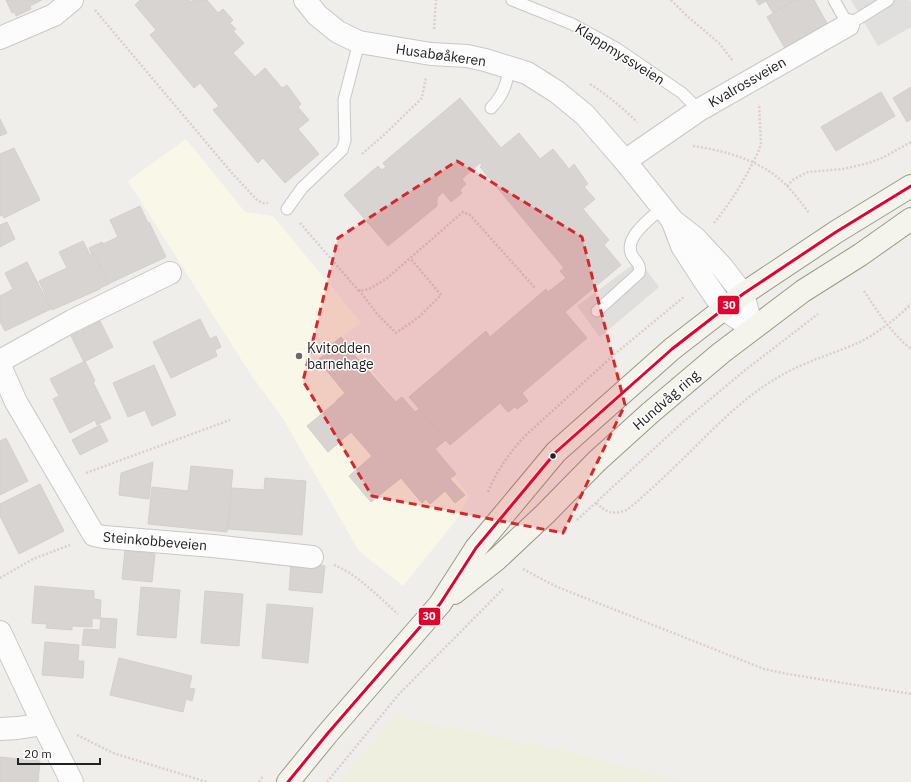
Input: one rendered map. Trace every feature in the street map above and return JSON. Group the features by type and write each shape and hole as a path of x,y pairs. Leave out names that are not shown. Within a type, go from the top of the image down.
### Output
{"main road":[{"name":"Hundvåg ring","path":"288,782 328,733 440,604 476,548 556,452 672,349 743,294 836,232 911,186"},
{"name":"Hundvåg ring","path":"440,604 497,559 650,413 752,328 803,291 860,255 911,219"}],"street":[{"path":"0,38 54,15 72,0"},
{"name":"Husabøåkeren","path":"305,0 317,15 338,32 359,42 431,54 467,56 510,67 526,73 544,83 574,105 600,131 626,161 667,214 695,238 722,267 743,294 752,328"},
{"name":"Kvalrossveien","path":"626,161 699,110 848,25"},
{"name":"Husabøåkeren","path":"667,214 682,246 724,309 752,328"},
{"path":"0,361 72,321 170,273"},
{"name":"Steinkobbeveien","path":"0,366 16,402 94,535 312,557"},
{"path":"0,632 72,782"},
{"path":"0,729 43,724"}],"lane":[{"name":"Klappmyssveien","path":"512,0 572,24 616,48 682,93 699,110"},
{"path":"834,0 848,25 888,0"},
{"path":"287,209 302,188 342,150 345,141 344,100 359,42"},
{"path":"491,108 503,93 510,67"},
{"path":"597,311 639,273 639,266 630,252 629,246 634,235 667,214"}],"path":[{"path":"362,154 422,98 431,54 436,0"},
{"path":"671,0 687,16 719,43 759,98 761,143 753,163 722,214"},
{"path":"94,8 231,172 253,196 263,203 287,209 378,315 396,333 419,317 441,295 410,259"},
{"path":"787,186 794,178 808,172 843,169 869,163 884,157 911,142"},
{"path":"686,145 715,149 753,163 787,186 809,213"},
{"path":"358,290 366,290 386,279 463,212 470,214 536,288"},
{"path":"864,291 887,325 911,349"},
{"path":"596,503 611,513 618,513 627,510 755,392 791,370 860,342 887,325 911,304"},
{"path":"574,523 689,417 744,371 821,311"},
{"path":"63,482 230,420"},
{"path":"0,578 33,559 94,535"},
{"path":"312,557 342,568 400,616"},
{"path":"518,574 527,565"},
{"path":"522,569 555,586 764,669 911,694"},
{"path":"327,782 399,694 508,584"},
{"path":"43,724 80,736 113,753 207,782"}],"highlighted area":[{"path":"457,161 582,237 625,405 563,533 372,496 303,381 338,238"}],"shaded area":[{"path":"851,0 909,0 911,3 911,27 878,46"},
{"name":"Kvitodden barnehage","path":"186,139 245,212 273,216 361,323 343,336 381,382 469,496 457,519 403,586 359,551 282,417 251,375 128,181"},
{"path":"639,260 659,287 600,337 577,306"}],"green space":[{"path":"395,717 570,752 685,782 339,782"}],"building":[{"path":"6,0 42,0 30,6 31,9 16,16 15,12 12,13"},
{"path":"140,0 189,0 190,2 193,0 207,0 218,13 223,9 233,20 230,23 236,29 233,31 244,43 233,53 255,77 265,68 282,88 287,85 301,104 298,107 309,120 298,129 319,154 285,183 263,158 258,163 213,110 219,106 200,83 194,88 150,35 156,30 135,5"},
{"path":"756,0 768,0 759,5"},
{"path":"795,0 773,13 766,1"},
{"path":"795,0 814,0 829,27 787,52 767,17"},
{"path":"911,87 911,119 907,122 893,98"},
{"path":"881,92 895,116 836,151 821,127"},
{"path":"460,98 501,148 519,133 540,159 553,149 569,169 574,164 588,184 584,187 595,199 583,209 609,240 604,245 621,265 565,312 587,338 522,393 528,401 517,409 515,407 508,412 500,403 450,445 409,397 486,331 490,337 546,289 548,292 566,278 560,271 564,268 480,167 482,165 480,163 462,179 466,184 460,190 462,193 451,202 443,192 437,198 437,206 388,246 344,195 378,166 382,170 386,167 383,163"},
{"path":"0,119 7,133 0,136"},
{"path":"14,148 40,200 4,218 2,215 0,216 0,154"},
{"path":"140,206 166,257 108,284 94,254 92,255 89,248 102,242 103,244 118,237 110,220"},
{"path":"7,222 15,239 0,247 0,225"},
{"path":"83,241 90,255 94,254 109,284 52,310 39,281 67,268 59,252"},
{"path":"27,262 51,309 5,331 0,322 0,296 13,289 5,273"},
{"path":"200,319 210,339 216,336 221,347 215,350 217,356 171,378 153,342"},
{"path":"100,321 113,347 84,362 71,336"},
{"path":"341,337 351,347 349,349 396,402 402,397 415,412 419,409 446,440 435,449 456,474 450,479 465,495 455,503 445,491 430,504 426,499 422,503 401,478 371,502 349,476 372,456 351,432 328,452 307,426 345,393 318,360 332,348 330,346"},
{"path":"85,361 95,381 93,382 111,418 97,425 95,420 70,433 53,399 59,396 50,379"},
{"path":"154,365 176,415 152,426 145,410 128,417 113,383"},
{"path":"100,425 108,441 80,455 72,440"},
{"path":"6,438 28,481 0,495 0,441"},
{"path":"153,462 149,499 119,495 121,473"},
{"path":"191,466 233,470 227,532 148,524 152,487 188,491"},
{"path":"265,478 306,481 302,535 228,529 232,488 264,490"},
{"path":"40,484 64,531 19,554 0,516 0,504"},
{"path":"125,550 155,554 152,582 122,579"},
{"path":"291,563 325,566 322,593 289,590"},
{"path":"35,586 94,591 94,599 101,600 100,619 92,618 92,627 72,626 72,630 46,628 47,624 32,623"},
{"path":"141,587 180,590 176,638 137,635"},
{"path":"205,591 243,594 239,646 201,643"},
{"path":"267,604 313,608 308,663 262,658"},
{"path":"101,618 117,619 115,648 82,645 84,629 100,630"},
{"path":"45,642 79,645 78,661 84,661 83,678 42,675"},
{"path":"119,658 192,676 189,688 195,689 192,701 186,699 183,712 110,695"},
{"path":"0,757 40,761 38,782 0,782"}],"transit line":[{"name":"30","path":"288,782 328,733 440,604 476,548 556,452 672,349 743,294 836,232 911,186"}],"place":[{"name":"Kvitodden barnehage","path":"299,356"}]}
